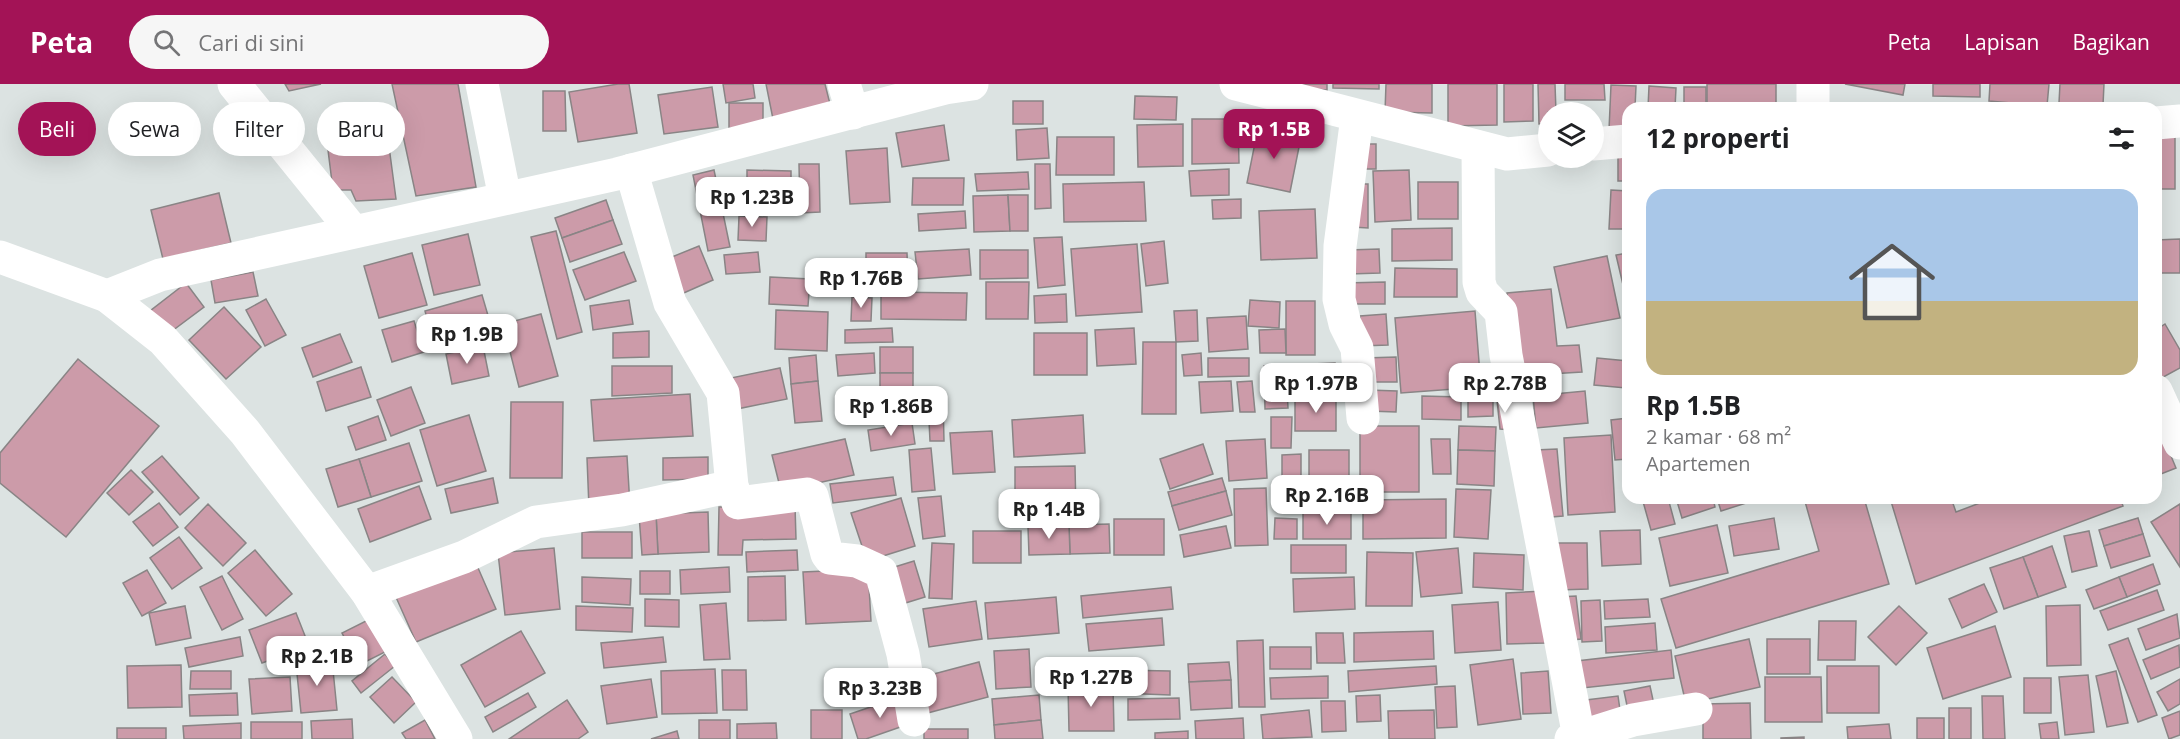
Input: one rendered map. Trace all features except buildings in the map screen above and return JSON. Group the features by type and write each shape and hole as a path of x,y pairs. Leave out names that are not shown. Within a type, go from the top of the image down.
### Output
{"street":[{"path":"234,84 353,231"},
{"path":"482,84 505,198"},
{"path":"106,296 160,275 632,171 849,98 972,84"},
{"path":"1236,84 1356,117 1507,154 1538,151"},
{"path":"1813,84 1813,102"},
{"path":"1356,117 1340,246 1339,299 1345,324 1357,348 1363,418"},
{"path":"2162,122 2180,121"},
{"path":"1604,143 1622,142"},
{"path":"1478,147 1479,282 1482,292 1501,312 1506,355 1575,738 1633,720 1696,709"},
{"path":"632,171 670,303 723,393 732,486 738,502 793,495 812,496 830,558 857,561 881,572 903,654 914,720"},
{"path":"0,257 106,296 163,340 245,432 367,592 456,739"},
{"path":"2162,404 2180,443"},
{"path":"367,592 464,557 536,522 622,510 732,486"}]}
